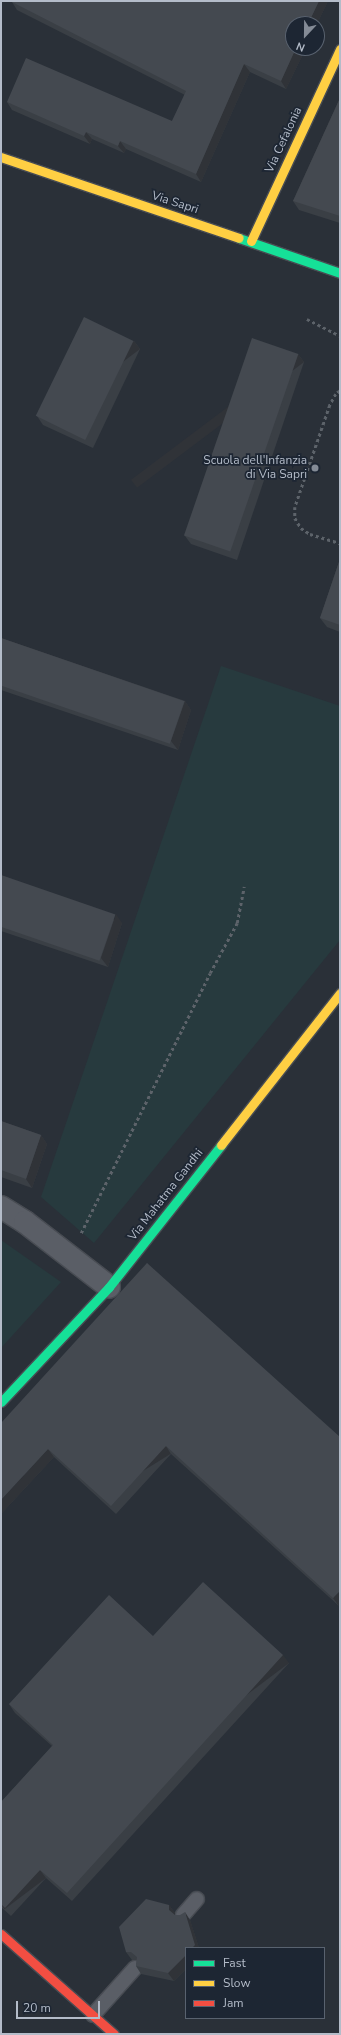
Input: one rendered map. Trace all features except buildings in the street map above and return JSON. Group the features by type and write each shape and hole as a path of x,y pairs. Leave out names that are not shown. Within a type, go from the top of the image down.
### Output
{"street":[{"name":"Via Cefalonia","path":"251,241 340,49"},
{"name":"Via Sapri","path":"1,157 251,241 340,273"},
{"name":"Via Mahatma Gandhi","path":"1,1402 109,1287 340,993"},
{"path":"1,1207 25,1222 109,1287"},
{"path":"1,1934 114,2034"}],"lane":[{"path":"183,1915 197,1899"},
{"path":"93,2015 135,1968"}],"path":[{"path":"307,319 340,336"},
{"path":"340,391 336,394 330,405 295,507 295,518 301,528 310,534 340,543"},
{"path":"67,1254 80,1245 81,1232 210,973 237,923 244,887"}],"green space":[{"path":"221,666 340,706 340,940 94,1243 41,1197"},
{"path":"1,1240 61,1282 1,1348"}],"traffic: fast":[{"path":"239,238 340,273"},
{"path":"1,1402 109,1287 221,1145"}],"traffic: slow":[{"path":"251,241 340,49"},
{"path":"1,157 239,238"},
{"path":"221,1145 340,993"}],"traffic: jam":[{"path":"1,1934 114,2034"}],"place":[{"name":"Scuola dell'Infanzia di Via Sapri","path":"315,468"}]}
